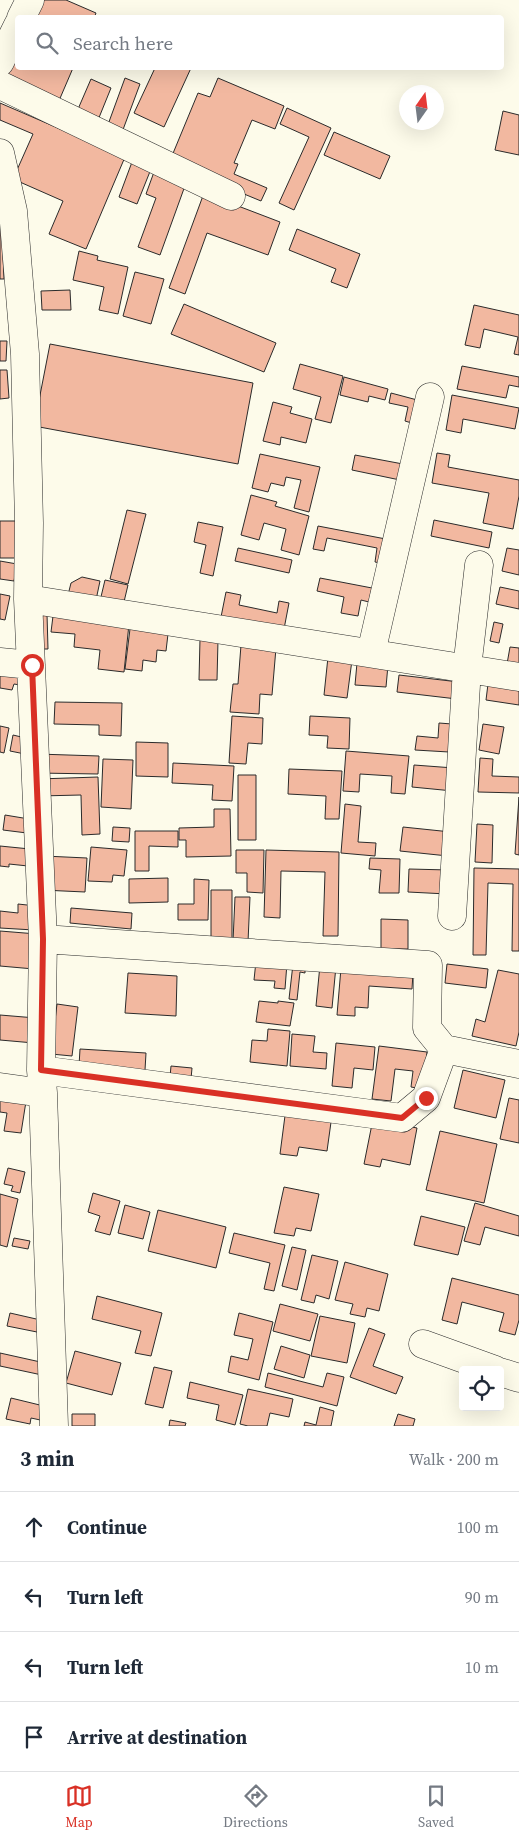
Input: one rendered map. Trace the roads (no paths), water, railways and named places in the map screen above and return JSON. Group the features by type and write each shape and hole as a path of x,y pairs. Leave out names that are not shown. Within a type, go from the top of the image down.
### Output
{"street":[{"path":"22,15 30,0"},
{"path":"0,62 15,31"},
{"path":"0,85 231,196"},
{"path":"0,153 13,211 25,354 29,523 28,599 43,939 42,1082 54,1426"},
{"path":"371,653 430,397"},
{"path":"452,916 466,668 479,565"},
{"path":"28,599 519,677"},
{"path":"0,662 32,665"},
{"path":"43,939 428,965 428,1028 444,1049 519,1064"},
{"path":"0,1087 42,1082 402,1118 426,1098 444,1049"},
{"path":"423,1344 484,1366"},
{"path":"504,1373 519,1378"}]}
